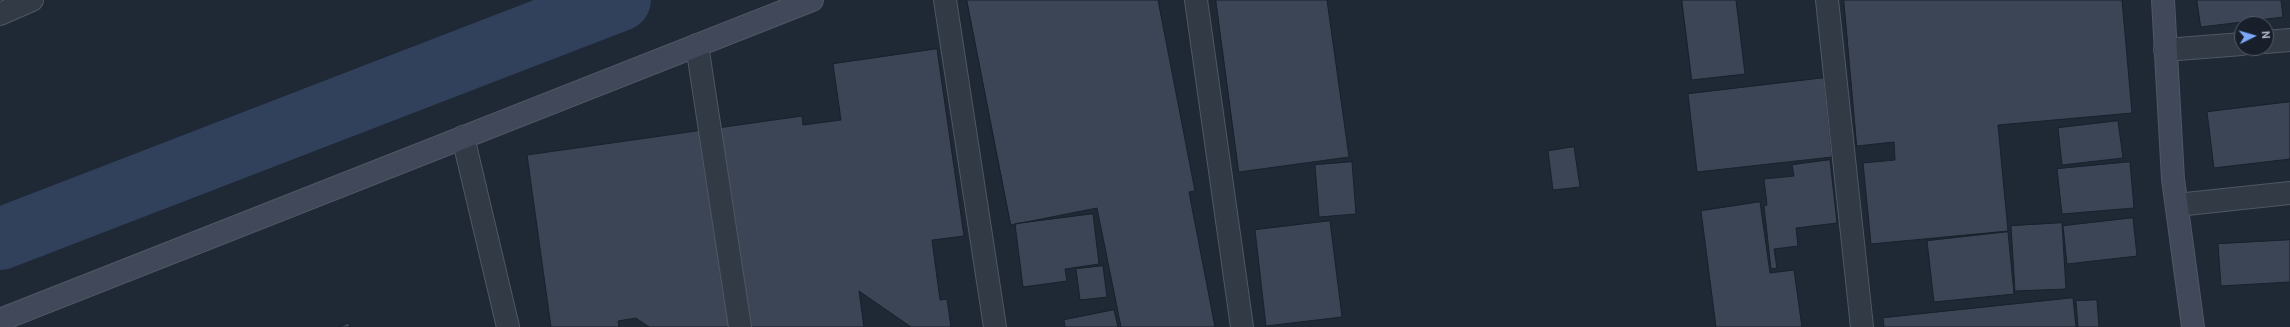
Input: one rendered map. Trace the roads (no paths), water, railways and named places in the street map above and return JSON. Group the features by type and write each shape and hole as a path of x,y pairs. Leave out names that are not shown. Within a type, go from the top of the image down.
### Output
{"main road":[{"path":"0,320 812,0"},
{"path":"2162,0 2177,205 2193,327"}],"street":[{"path":"0,14 32,0"},
{"path":"946,0 995,327"},
{"path":"1196,0 1242,327"},
{"path":"1827,0 1862,327"},
{"path":"2274,41 2290,40"},
{"path":"697,45 740,327"},
{"path":"2166,50 2234,45"},
{"path":"463,138 508,327"},
{"path":"2177,205 2290,193"}],"waterway":[{"path":"0,239 620,0"}]}
